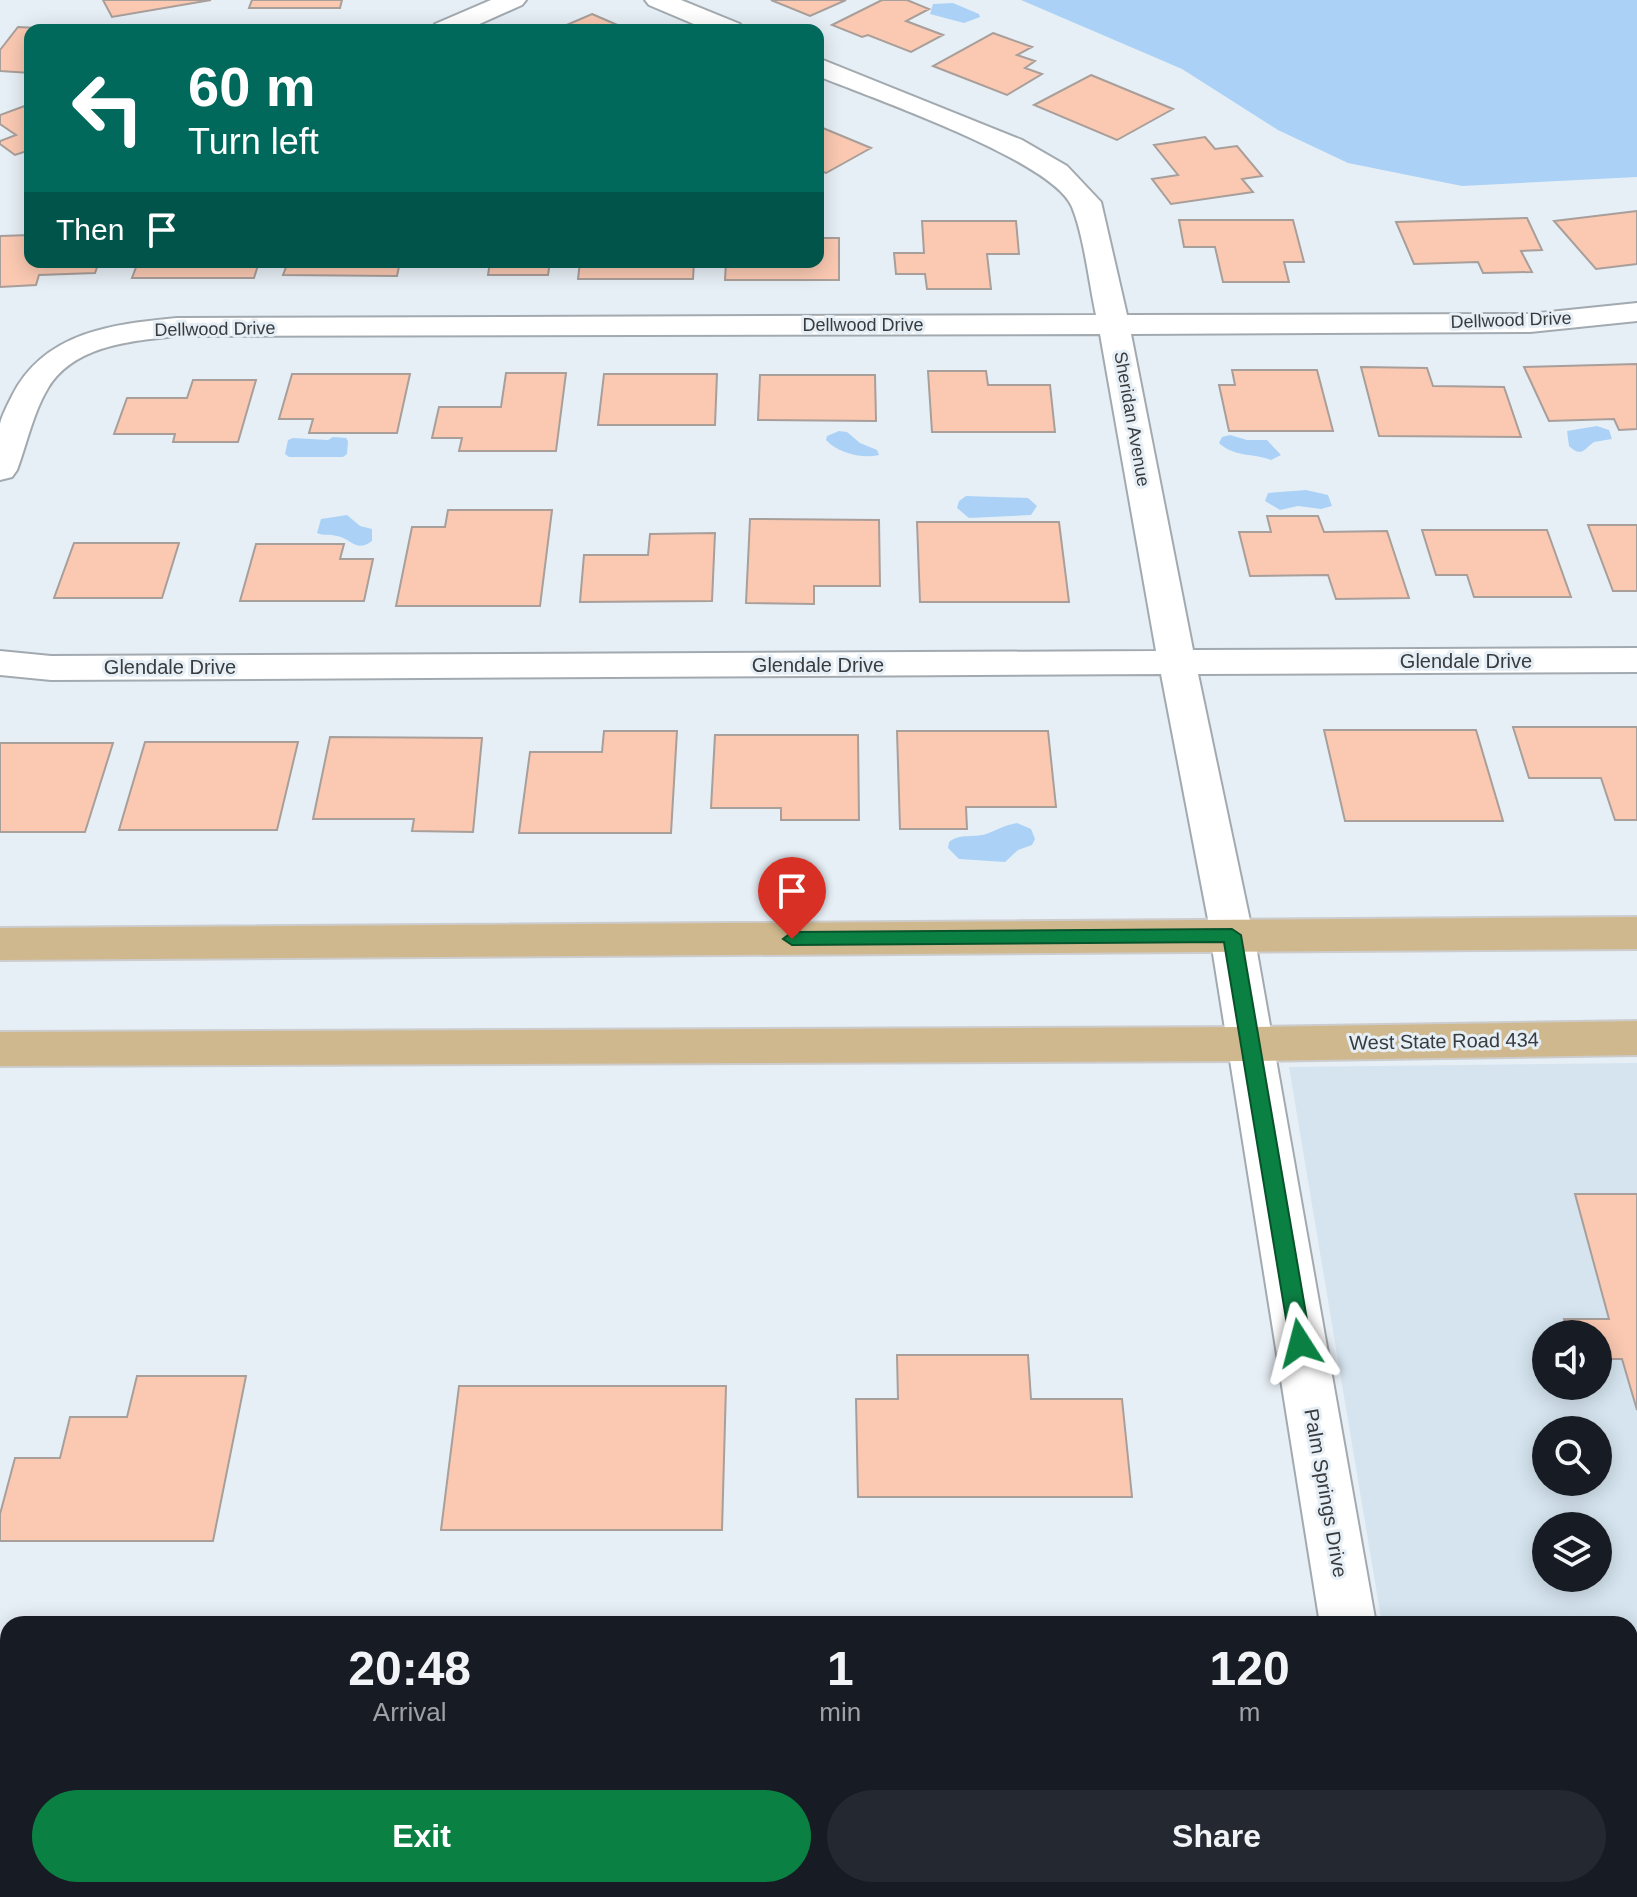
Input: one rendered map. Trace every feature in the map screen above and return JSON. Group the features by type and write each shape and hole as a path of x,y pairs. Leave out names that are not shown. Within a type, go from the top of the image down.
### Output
{"main road":[{"path":"0,944 1637,933"},
{"name":"West State Road 434","path":"0,1049 1251,1044 1637,1038"}],"street":[{"path":"458,24 513,0"},
{"path":"658,0 716,24"},
{"name":"Sheridan Avenue","path":"824,68 1012,146 1057,172 1086,202 1114,325 1232,935"},
{"name":"Dellwood Drive","path":"0,470 36,381 54,359 90,342 135,331 177,327 1530,323 1637,312"},
{"name":"Glendale Drive","path":"0,663 67,668 1637,660"},
{"name":"Palm Springs Drive","path":"1232,935 1347,1616"}],"shaded area":[{"path":"1637,1063 1637,1616 1381,1616 1289,1067"}],"water":[{"path":"1021,0 1637,0 1637,177 1462,186 1348,163 1278,130 1182,69"},
{"path":"953,3 980,17 964,23 930,14 933,4"},
{"path":"1597,426 1609,430 1612,439 1594,442 1580,452 1569,446 1567,431"},
{"path":"839,431 847,432 860,443 877,450 879,455 844,452 826,440 827,436"},
{"path":"1230,435 1247,440 1267,440 1281,455 1271,460 1231,451 1219,443 1222,437"},
{"path":"333,437 348,441 347,454 343,457 289,457 285,454 288,440 293,438 328,440"},
{"path":"1306,490 1328,495 1332,506 1321,509 1298,506 1280,510 1265,501 1268,493"},
{"path":"966,496 1028,498 1037,506 1031,515 969,518 957,508 959,501"},
{"path":"347,515 360,526 372,529 372,541 362,546 334,535 317,533 321,519"},
{"path":"1017,823 1031,829 1035,839 1032,845 1018,850 1005,862 959,859 948,848 949,842 958,838 986,834"}],"building":[{"path":"103,0 211,0 112,17"},
{"path":"252,0 342,0 340,8 249,8"},
{"path":"771,0 846,0 810,16"},
{"path":"882,0 907,0 929,9 906,21 943,35 911,52 832,25"},
{"path":"592,14 615,24 569,24"},
{"path":"18,27 24,27 24,73 0,71 0,50"},
{"path":"993,33 1032,47 1017,55 1035,61 1025,68 1042,74 1007,95 933,66"},
{"path":"1091,75 1173,109 1117,140 1034,105"},
{"path":"24,106 24,152 15,155 0,144 0,141 16,135 0,124 0,115"},
{"path":"824,128 871,148 826,173"},
{"path":"1205,137 1215,149 1237,146 1262,176 1242,179 1253,192 1171,204 1152,179 1178,175 1154,145"},
{"path":"1637,211 1637,264 1596,269 1554,221"},
{"path":"1527,218 1542,250 1521,251 1532,272 1483,273 1478,262 1414,264 1396,222"},
{"path":"1179,220 1293,220 1304,262 1284,262 1289,282 1223,282 1215,247 1184,247"},
{"path":"922,221 1016,221 1019,254 987,254 991,289 927,289 925,274 896,274 894,253 924,253"},
{"path":"24,235 24,268 97,268 95,273 39,275 36,285 0,287 0,236"},
{"path":"824,238 839,238 839,280 725,280 726,268 824,268"},
{"path":"136,268 257,268 254,278 132,278"},
{"path":"286,268 399,268 397,276 283,275"},
{"path":"489,268 549,268 548,275 488,275"},
{"path":"579,268 694,268 693,279 578,279"},
{"path":"1637,364 1637,429 1619,430 1614,419 1549,421 1524,367"},
{"path":"1361,367 1427,368 1433,386 1504,387 1521,437 1379,436"},
{"path":"1232,370 1317,370 1333,431 1229,431 1219,385 1235,385"},
{"path":"928,371 986,371 988,385 1050,385 1055,432 932,432"},
{"path":"506,373 566,373 556,451 459,451 462,438 432,438 439,407 501,407"},
{"path":"292,374 410,374 397,433 309,433 313,419 279,419"},
{"path":"604,374 717,374 715,425 598,425"},
{"path":"760,375 875,375 876,421 758,420"},
{"path":"193,380 256,380 238,442 173,442 175,434 114,434 127,398 187,398"},
{"path":"448,510 552,510 540,606 396,606 412,527 445,527"},
{"path":"1267,516 1318,516 1324,532 1387,531 1409,598 1336,599 1328,575 1250,576 1239,532 1271,532"},
{"path":"750,519 879,520 880,586 814,586 814,604 746,603"},
{"path":"917,522 1059,522 1069,602 920,602"},
{"path":"1588,525 1637,525 1637,591 1613,591"},
{"path":"1422,530 1547,530 1571,597 1474,597 1467,575 1436,575"},
{"path":"715,533 712,601 580,602 584,555 648,555 650,534"},
{"path":"74,543 179,543 162,598 54,598"},
{"path":"256,544 344,544 340,559 373,559 364,601 240,601"},
{"path":"1513,727 1637,727 1637,820 1615,820 1601,778 1529,778"},
{"path":"1324,730 1476,730 1503,821 1345,821"},
{"path":"604,731 677,731 671,833 519,833 530,752 602,752"},
{"path":"897,731 1048,731 1056,807 966,807 967,829 900,829"},
{"path":"715,735 858,735 859,820 781,820 781,808 711,808"},
{"path":"330,737 482,738 473,832 412,831 414,819 313,819"},
{"path":"145,742 298,742 277,830 119,830"},
{"path":"0,743 113,743 85,832 0,832"},
{"path":"1575,1194 1637,1194 1637,1410 1622,1359 1612,1359 1612,1320 1564,1319 1609,1319"},
{"path":"897,1355 1028,1355 1031,1399 1122,1399 1132,1497 858,1497 856,1399 898,1399"},
{"path":"137,1376 246,1376 213,1541 0,1541 0,1514 15,1458 60,1458 70,1417 127,1417"},
{"path":"459,1386 726,1386 722,1530 441,1530"}],"route":[{"path":"792,939 1232,935 1300,1343"}]}
